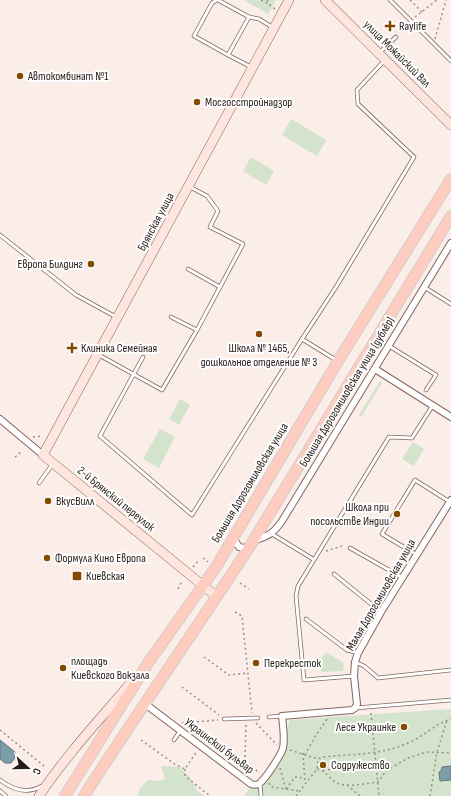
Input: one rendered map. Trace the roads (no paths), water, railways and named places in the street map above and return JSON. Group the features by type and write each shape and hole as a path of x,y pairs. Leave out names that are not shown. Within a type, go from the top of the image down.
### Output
{"main road":[{"name":"Большая Дорогомиловская улица","path":"65,796 148,663 203,586 236,534 338,361 451,179"},
{"path":"84,796 144,703 217,597 251,544 451,216"}],"street":[{"name":"Брянская улица","path":"44,455 289,0"},
{"name":"улица Можайский Вал","path":"325,0 451,125"},
{"name":"Большая Дорогомиловская улица (дублёр)","path":"272,534 282,521 451,243"},
{"path":"374,369 451,417"},
{"name":"2-й Брянский переулок","path":"0,419 217,597"},
{"name":"Малая Дорогомиловская улица","path":"355,708 357,704 354,676 355,662 358,653 451,501"},
{"path":"236,534 235,541 239,547 245,548 272,534"},
{"path":"39,796 90,730 148,663"},
{"name":"Украинский бульвар","path":"144,703 254,785 260,783 277,760 283,748 282,716"},
{"path":"282,716 328,713 352,710 355,708"}],"lane":[{"path":"252,68 194,36 212,3 217,0 249,17 259,19 274,28"},
{"path":"390,0 409,22 451,61"},
{"path":"228,55 249,17"},
{"path":"143,357 100,436 192,515 302,338 336,287 414,157 358,104 357,90 396,37"},
{"path":"97,355 162,390 244,244 210,226 218,211 207,196 189,186"},
{"path":"0,235 76,294 118,318"},
{"path":"188,269 220,287"},
{"path":"424,287 451,304"},
{"path":"171,317 197,330"},
{"path":"302,338 338,361"},
{"path":"389,346 436,375 426,390"},
{"path":"354,676 304,680 296,596 298,586 313,559 389,437 412,438 433,405"},
{"path":"39,483 53,463"},
{"path":"417,555 382,534 411,486 415,480 451,501"},
{"path":"272,534 313,559"},
{"path":"350,548 403,578"},
{"path":"334,574 382,612"},
{"path":"306,619 347,650 358,653"},
{"path":"355,662 364,666 378,678 451,670"},
{"path":"355,708 451,700"},
{"path":"269,717 282,716"},
{"path":"224,719 258,718"},
{"path":"174,740 180,731"},
{"path":"0,780 13,788 28,791 38,789 48,783"},
{"path":"260,783 261,796"},
{"path":"0,791 6,796"}],"water":[{"path":"0,740 15,752 15,758 11,763 5,763 0,759"},
{"path":"451,766 451,780 440,781 439,772 441,771 442,767"}],"place":[{"name":"Raylife","path":"390,26"},
{"name":"Автокомбинат №1","path":"20,76"},
{"name":"Мосгосстройнадзор","path":"197,102"},
{"name":"Европа Билдинг","path":"91,264"},
{"name":"Школа № 1465, дошкольное отделение № 3","path":"259,334"},
{"name":"Клиника Семейная","path":"72,348"},
{"name":"ВкусВилл","path":"48,501"},
{"name":"Школа при посольстве Индии","path":"397,514"},
{"name":"Формула Кино Европа","path":"47,558"},
{"name":"Киевская","path":"77,576"},
{"name":"Перекресток","path":"256,663"},
{"name":"площадь Киевского Вокзала","path":"63,668"},
{"name":"Лесе Украинке","path":"404,727"},
{"name":"Содружество","path":"323,765"}]}
